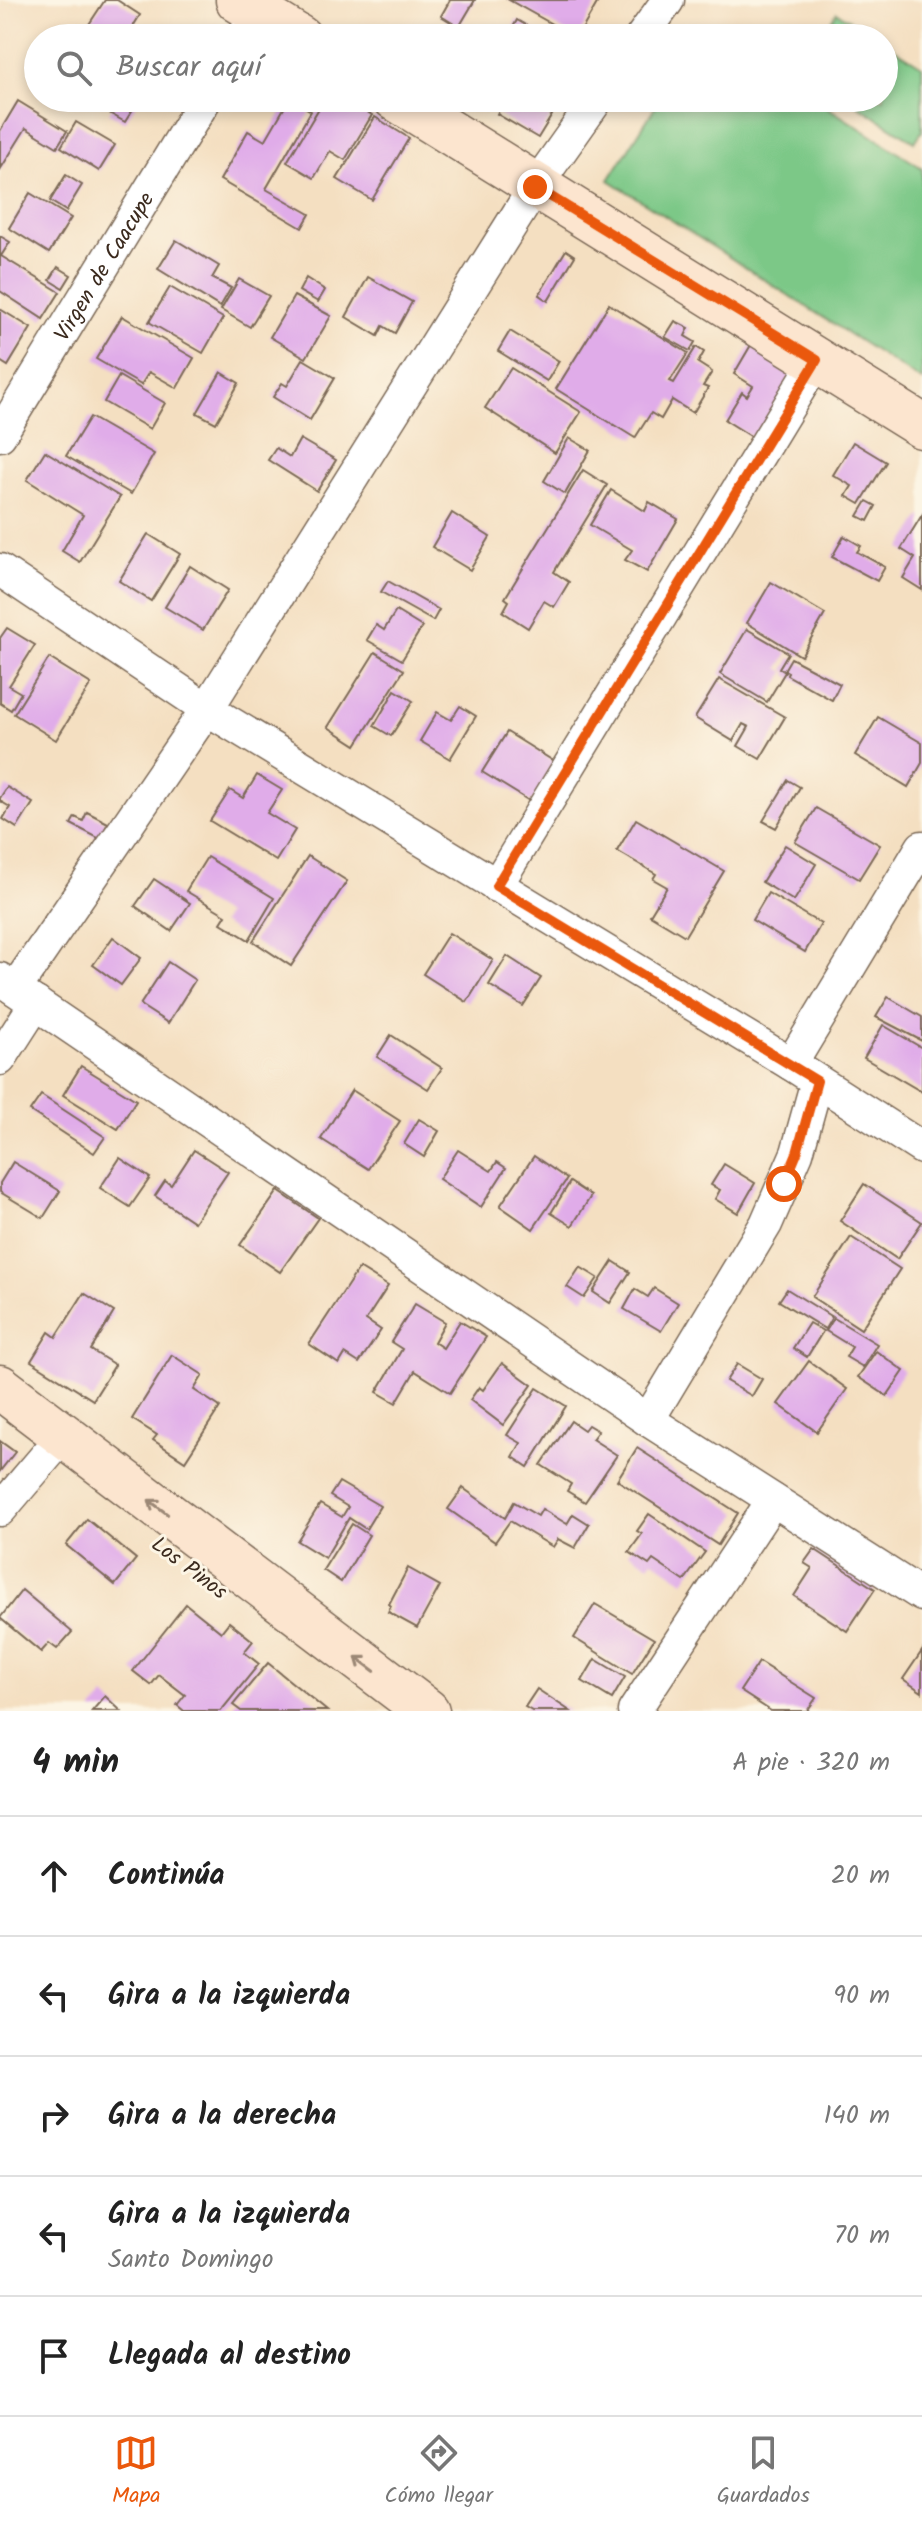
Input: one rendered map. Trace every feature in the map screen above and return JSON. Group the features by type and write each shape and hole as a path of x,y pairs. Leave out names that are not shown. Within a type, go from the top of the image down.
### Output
{"street":[{"path":"651,24 668,0"},
{"path":"251,12 274,24"},
{"name":"Virgen de Caacupe","path":"0,435 197,112"},
{"path":"417,112 922,426"},
{"path":"0,1059 17,990 207,709 535,187 588,112"},
{"path":"496,886 817,360"},
{"path":"0,570 207,709 804,1072 922,1148"},
{"path":"648,1420 766,1224 797,1153 804,1072 922,847"},
{"path":"17,990 648,1420 922,1595"},
{"path":"0,1387 54,1447 427,1711"},
{"name":"Los Pinos","path":"0,1424 54,1447 380,1711"},
{"path":"0,1510 54,1447"},
{"path":"634,1711 773,1500"}],"green space":[{"path":"837,12 855,24 830,24"},
{"path":"898,51 922,66 922,131 915,142 868,112 898,112"},
{"path":"652,112 835,112 922,168 922,381 609,180"}],"building":[{"path":"105,0 117,0 140,15 135,24 89,24"},
{"path":"450,0 475,0 461,24 454,24 441,16"},
{"path":"509,0 599,0 585,24 552,24"},
{"path":"18,101 24,105 24,112 36,112 67,131 57,147 26,128 0,170 0,131"},
{"path":"110,112 131,112 125,122"},
{"path":"282,112 310,112 266,189 310,214 302,228 220,180 248,131 265,141"},
{"path":"317,112 367,112 372,115 345,160 330,151 314,178 287,162"},
{"path":"547,112 552,115 538,138 497,114"},
{"path":"375,117 409,138 372,200 337,179"},
{"path":"76,122 115,145 99,171 61,147"},
{"path":"66,175 82,185 66,211 50,201"},
{"path":"30,193 71,218 49,253 9,228"},
{"path":"0,236 10,242 1,256 60,292 43,319 0,291"},
{"path":"176,240 219,266 212,278 231,288 220,307 158,269"},
{"path":"566,250 575,256 548,301 539,295"},
{"path":"58,267 71,275 63,288 50,280"},
{"path":"368,277 412,302 395,333 383,326 378,336 346,317"},
{"path":"306,278 325,290 318,302 299,291"},
{"path":"239,279 269,296 250,327 221,310"},
{"path":"170,287 223,318 203,353 149,322"},
{"path":"294,296 331,316 306,358 270,337"},
{"path":"609,304 688,353 670,381 674,383 696,347 704,352 698,363 712,372 703,386 708,388 693,413 672,400 661,419 651,413 635,438 556,389"},
{"path":"0,309 31,328 8,366 0,361"},
{"path":"122,316 194,358 177,388 149,372 141,385 96,359"},
{"path":"675,321 689,328 685,336 695,342 690,351 665,337"},
{"path":"510,331 559,361 547,381 498,351"},
{"path":"751,345 797,373 757,440 725,420 742,392 747,396 753,386 734,374"},
{"path":"303,359 335,378 310,420 273,397 282,383 287,386"},
{"path":"511,368 581,412 555,453 485,408"},
{"path":"221,372 239,383 216,423 197,413"},
{"path":"119,376 165,403 150,429 104,402"},
{"path":"90,417 154,454 131,494 66,456"},
{"path":"569,438 590,450 565,494 544,481"},
{"path":"300,439 336,460 317,491 268,460 276,448 290,457"},
{"path":"853,442 886,462 860,504 846,496 852,486 833,475"},
{"path":"45,451 120,497 80,562 62,551 83,515 27,480"},
{"path":"583,470 607,485 554,572 569,582 554,607 544,601 528,628 503,612 509,601 505,598"},
{"path":"611,490 645,511 649,502 678,519 647,572 625,560 632,550 590,525"},
{"path":"867,501 876,506 868,521 858,516"},
{"path":"452,513 490,537 470,570 432,547"},
{"path":"922,515 922,590 903,578 915,558 901,549"},
{"path":"148,534 180,554 151,601 119,581"},
{"path":"844,536 861,546 857,552 885,567 877,581 832,557"},
{"path":"190,566 228,590 203,630 165,607"},
{"path":"388,581 439,610 433,621 381,592"},
{"path":"771,582 825,614 801,656 747,623"},
{"path":"396,611 422,627 402,660 367,640 376,625 384,630"},
{"path":"7,628 35,645 9,686 21,693 11,710 0,703 0,638"},
{"path":"747,629 788,653 779,668 785,672 767,702 720,674"},
{"path":"375,652 404,670 356,745 328,727"},
{"path":"49,658 91,684 56,740 14,714"},
{"path":"791,658 840,684 832,700 787,675 788,672 784,670"},
{"path":"719,679 785,717 760,759 738,746 749,727 743,724 733,741 695,718"},
{"path":"395,690 413,701 391,736 374,726"},
{"path":"460,706 476,716 450,759 420,741 437,712 451,720"},
{"path":"878,717 922,743 922,763 908,787 855,755"},
{"path":"507,732 563,767 531,802 482,772"},
{"path":"257,775 282,790 267,813 295,830 276,861 210,821 230,790 243,798"},
{"path":"788,780 800,787 776,828 763,821"},
{"path":"7,787 33,803 17,828 3,819 10,807 0,798"},
{"path":"816,808 880,845 859,879 795,842"},
{"path":"87,812 108,823 100,839 71,824 75,817 83,821"},
{"path":"636,819 724,871 685,936 650,915 667,887 653,879 656,874 617,851"},
{"path":"785,845 816,864 794,901 762,882"},
{"path":"308,856 347,881 291,966 253,941"},
{"path":"207,857 274,898 249,940 221,923 226,915 186,891"},
{"path":"154,879 190,903 171,931 135,906"},
{"path":"768,893 821,924 805,952 752,920"},
{"path":"449,933 493,960 467,1002 423,974"},
{"path":"113,937 141,958 121,985 93,965"},
{"path":"507,956 541,978 523,1006 489,985"},
{"path":"168,962 195,980 168,1023 140,1005"},
{"path":"888,997 922,1017 922,1041 876,1017"},
{"path":"883,1025 922,1048 922,1092 864,1058"},
{"path":"391,1035 442,1068 428,1089 377,1057"},
{"path":"81,1066 136,1100 118,1129 63,1095"},
{"path":"352,1090 400,1121 368,1169 321,1139"},
{"path":"41,1095 105,1137 94,1153 30,1111"},
{"path":"419,1119 439,1131 424,1157 404,1144"},
{"path":"194,1150 228,1172 194,1222 155,1196 165,1181 171,1185"},
{"path":"458,1150 491,1171 497,1162 506,1168 481,1207 439,1179"},
{"path":"534,1156 567,1179 533,1229 500,1206"},
{"path":"120,1158 150,1178 130,1207 100,1188"},
{"path":"13,1162 60,1191 43,1218 0,1192 0,1183"},
{"path":"724,1164 755,1183 738,1213 715,1199 720,1190 711,1185"},
{"path":"570,1182 591,1196 572,1226 551,1213"},
{"path":"864,1184 922,1222 897,1259 840,1221"},
{"path":"278,1191 318,1218 280,1272 240,1245"},
{"path":"851,1237 900,1269 861,1329 812,1297"},
{"path":"613,1261 630,1272 610,1303 593,1292"},
{"path":"580,1267 598,1278 584,1298 567,1287"},
{"path":"359,1268 388,1286 366,1320 381,1330 359,1363 345,1354 339,1364 309,1344"},
{"path":"654,1288 678,1303 661,1331 624,1309 635,1289 648,1297"},
{"path":"787,1289 832,1317 825,1329 779,1301"},
{"path":"84,1293 114,1312 91,1350 115,1365 93,1400 31,1361 49,1332 56,1337"},
{"path":"415,1304 445,1322 434,1342 443,1348 460,1321 486,1337 450,1393 415,1371 396,1403 377,1392 402,1349 391,1342"},
{"path":"834,1318 877,1344 863,1367 846,1357 852,1347 826,1331"},
{"path":"809,1323 823,1331 807,1357 793,1348"},
{"path":"876,1351 904,1371 887,1396 858,1377"},
{"path":"172,1355 203,1375 194,1390 220,1407 185,1461 153,1440 157,1435 132,1419"},
{"path":"809,1361 847,1389 817,1432 778,1404"},
{"path":"502,1363 532,1385 503,1425 470,1400 479,1387 483,1390"},
{"path":"737,1364 762,1379 752,1396 726,1381"},
{"path":"537,1388 566,1406 528,1467 513,1457 521,1443 507,1435"},
{"path":"571,1421 584,1430 588,1425 598,1431 592,1439 617,1455 585,1502 567,1491 571,1484 541,1465"},
{"path":"0,1441 15,1452 0,1471"},
{"path":"637,1448 738,1513 718,1545 617,1480"},
{"path":"339,1482 380,1506 366,1529 349,1518 325,1558 297,1541 320,1504 342,1517 348,1507 330,1496"},
{"path":"463,1488 505,1518 514,1502 538,1516 542,1509 567,1524 573,1514 589,1524 575,1548 558,1539 553,1547 510,1521 495,1542 448,1509"},
{"path":"649,1514 705,1552 684,1581 653,1560 649,1565 629,1552 642,1534 637,1531"},
{"path":"87,1519 136,1559 115,1585 66,1545"},
{"path":"352,1524 369,1535 341,1582 323,1570"},
{"path":"814,1549 875,1589 847,1631 794,1596 812,1568 804,1563"},
{"path":"408,1568 440,1586 417,1628 388,1612 389,1604"},
{"path":"22,1590 72,1632 57,1649 49,1643 41,1652 0,1618"},
{"path":"186,1604 221,1632 229,1622 253,1641 244,1652 259,1664 221,1711 184,1711 177,1705 185,1695 159,1675 151,1685 133,1671"},
{"path":"595,1604 654,1639 632,1674 574,1638"},
{"path":"922,1651 922,1692 903,1679"},
{"path":"595,1659 625,1677 612,1699 582,1681"},
{"path":"759,1662 816,1698 807,1711 771,1711 740,1691"},
{"path":"268,1663 327,1711 241,1711 233,1705"},
{"path":"537,1689 570,1711 532,1711 525,1707"},
{"path":"105,1696 121,1711 92,1711"}],"route":[{"path":"535,187 817,360 496,886 817,1081 797,1153 784,1184"}]}
